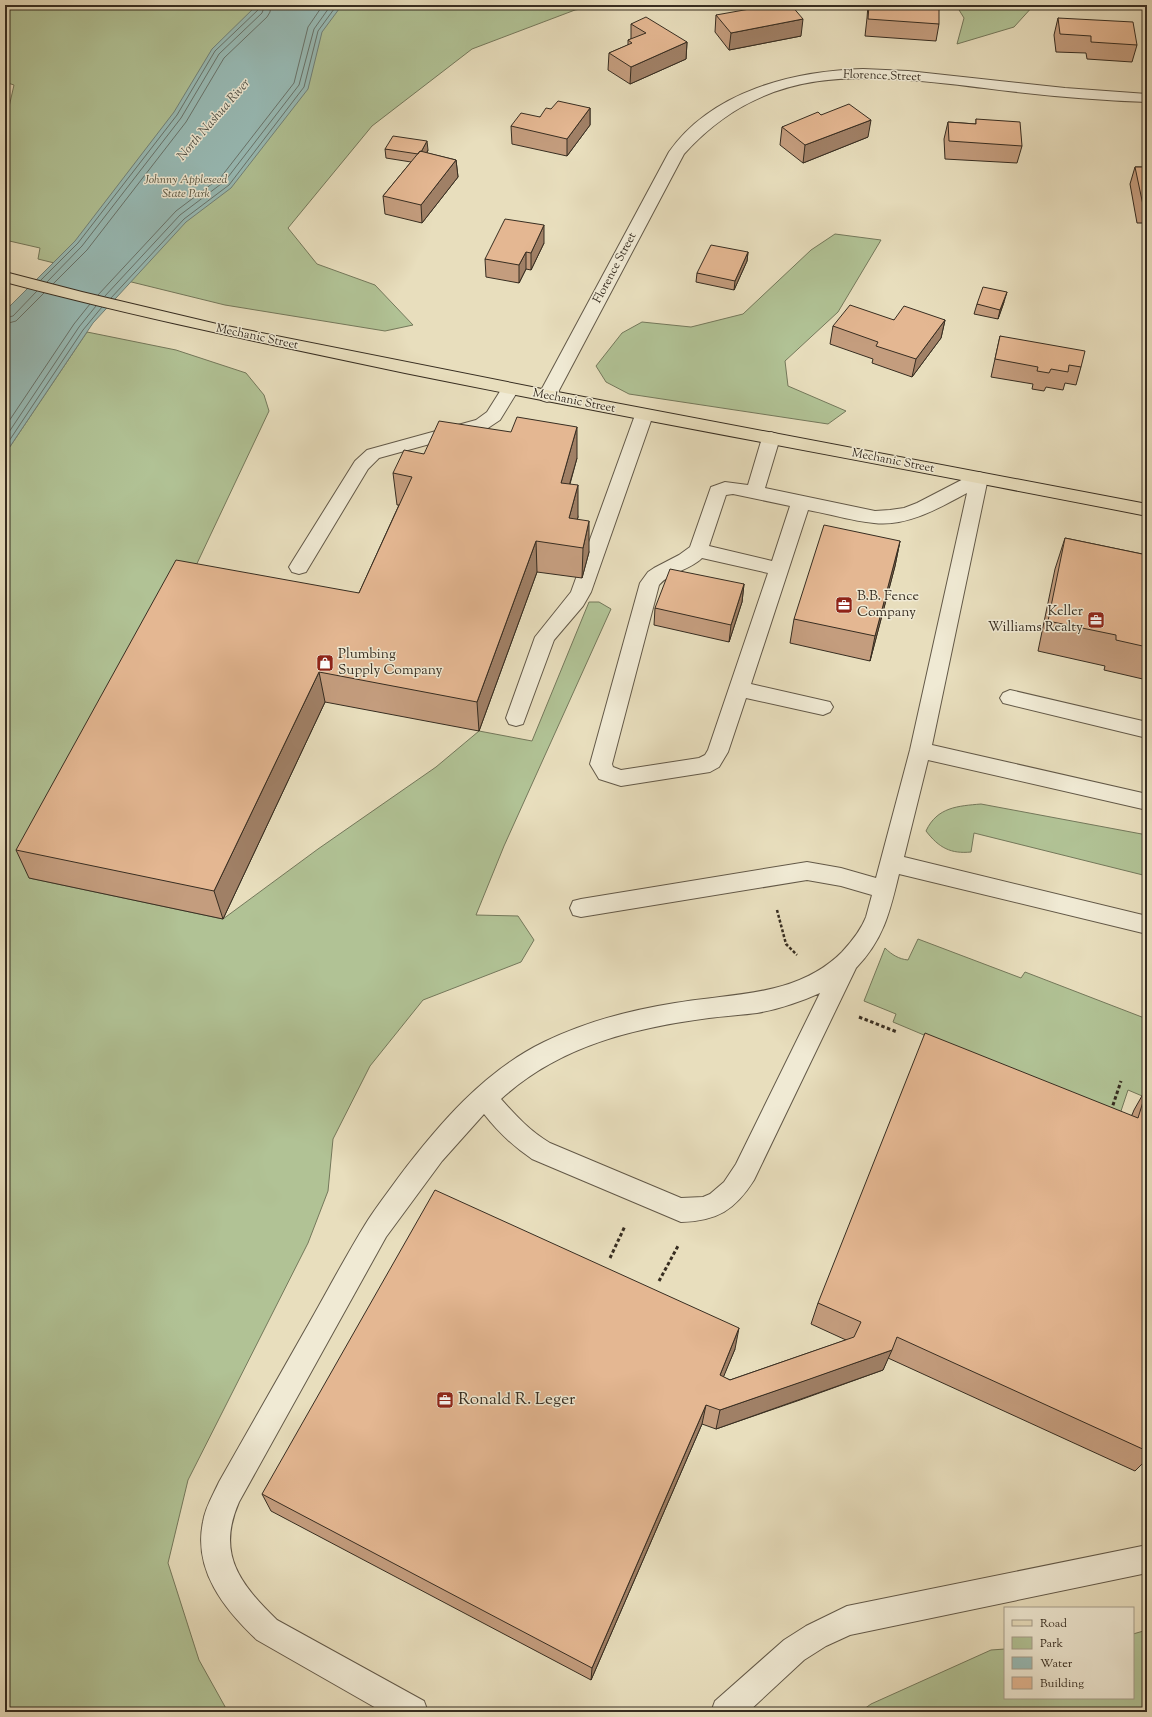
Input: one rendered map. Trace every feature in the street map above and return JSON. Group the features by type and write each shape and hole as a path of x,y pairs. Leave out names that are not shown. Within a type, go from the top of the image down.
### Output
{"main road":[{"name":"Mechanic Street","path":"5,277 80,297 216,329 644,415 1147,510"}],"street":[{"name":"Florence Street","path":"547,396 666,170 677,152 704,124 738,102 771,88 793,81 834,74 863,73 933,78 1067,93 1147,98"},
{"path":"299,567 366,459 373,454 482,424 494,416 510,388"},
{"path":"516,718 545,637 576,601 581,592 644,415"},
{"path":"755,492 771,438"},
{"path":"801,502 718,752 712,761 703,766 621,778 606,772 601,764 650,583 655,575 685,562 694,556 698,550 718,491 725,488 733,488 875,517 892,517 908,514 918,510 979,478"},
{"path":"484,1097 507,1124 524,1140 541,1151 681,1210 697,1210 715,1205 727,1197 741,1178 825,992 866,941 873,927 920,750 979,478"},
{"path":"698,550 779,569"},
{"path":"738,690 824,707"},
{"path":"1010,698 1147,730"},
{"path":"920,750 1147,802"},
{"path":"891,863 1147,925"},
{"path":"581,908 807,871 823,873 884,889"},
{"path":"413,1712 267,1630 247,1612 234,1595 222,1574 216,1558 215,1542 218,1521 229,1492 377,1228 418,1172 484,1097 505,1079 527,1064 552,1050 607,1029 665,1015 695,1009 758,1002 787,996 825,992"},
{"path":"726,1712 794,1650 816,1636 847,1621 1147,1559"}],"path":[{"path":"768,877 786,944 825,992 897,1032"},
{"path":"1111,1113 1121,1081"}],"green space":[{"name":"Johnny Appleseed State Park","path":"5,5 604,5 575,10 472,49 372,126 288,228 317,264 375,285 413,325 385,331 225,305 38,259 40,248 5,240 5,112 9,107 14,85 5,82"},
{"path":"956,5 1034,5 1014,27 957,44 964,18"},
{"path":"835,234 881,240 838,312 785,361 788,386 846,411 828,424 629,394 606,382 596,366 622,333 642,322 691,327 743,314 811,250"},
{"path":"87,332 176,350 246,373 264,395 269,411 184,591 29,878 223,919 318,849 436,767 479,731 532,741 589,602 599,602 611,609 504,846 476,915 518,916 534,940 521,962 423,1000 370,1066 333,1139 328,1191 308,1243 188,1480 168,1563 199,1660 228,1712 5,1712 5,454"},
{"path":"981,804 1147,835 1147,876 974,833 971,852 951,851 936,842 926,831 936,817 942,812 956,807"},
{"path":"918,939 1021,978 1025,972 1147,1019 1147,1098 1128,1090 1119,1117 893,1022 896,1014 864,1001 885,948 890,953 902,959 908,960"},
{"path":"1147,1630 1147,1712 860,1712 871,1704 991,1650 1004,1649 1004,1699 1134,1699 1134,1634"}],"water":[{"name":"North Nashua River","path":"257,5 342,5 322,32 308,89 231,188 186,222 93,323 5,454 5,311 75,241 174,112 212,49"}],"building":[{"path":"772,5 791,5 803,19 731,33 716,15"},
{"path":"869,5 939,5 939,24 868,19"},
{"path":"646,17 687,42 631,67 609,53 632,43 628,40 646,33 631,24"},
{"path":"1058,18 1133,22 1137,45 1091,42 1091,36 1060,34"},
{"path":"558,101 590,108 567,139 511,126 521,113 540,117 546,108 551,109"},
{"path":"849,104 871,120 805,145 782,127 818,112 821,115"},
{"path":"976,119 1020,122 1022,146 949,141 948,122 976,124"},
{"path":"393,136 427,141 421,152 420,151 418,154 385,149"},
{"path":"420,151 456,160 421,205 383,196"},
{"path":"1135,167 1147,167 1147,205 1143,205"},
{"path":"505,219 544,225 531,253 526,252 519,265 485,259"},
{"path":"711,245 748,252 735,281 697,273"},
{"path":"983,287 1007,292 1000,310 977,304"},
{"path":"850,305 894,320 904,306 945,320 916,359 876,346 878,342 833,326"},
{"path":"1000,336 1085,351 1081,367 1069,365 1068,372 1051,369 1049,373 1037,371 1038,367 995,359"},
{"name":"Plumbing Supply Company","path":"517,417 577,427 561,483 578,485 569,518 589,521 583,548 536,541 477,702 319,672 214,891 16,850 176,560 359,593 412,477 393,473 404,450 424,454 439,421 511,432"},
{"name":"B.B. Fence Company","path":"824,525 900,541 875,636 794,619"},
{"path":"1065,538 1147,555 1147,647 1116,640 1116,635 1048,621"},
{"path":"670,569 744,584 731,625 655,608"},
{"path":"925,1033 1138,1118 1147,1089 1147,1451 897,1337 892,1350 720,1410 706,1405 592,1668 262,1494 435,1190 739,1328 720,1375 730,1380 854,1337 861,1322 818,1303"}],"place":[{"name":"B.B. Fence Company","path":"844,605"},
{"name":"Keller Williams Realty","path":"1096,620"},
{"name":"Plumbing Supply Company","path":"325,663"},
{"name":"Ronald R. Leger","path":"445,1400"}]}
